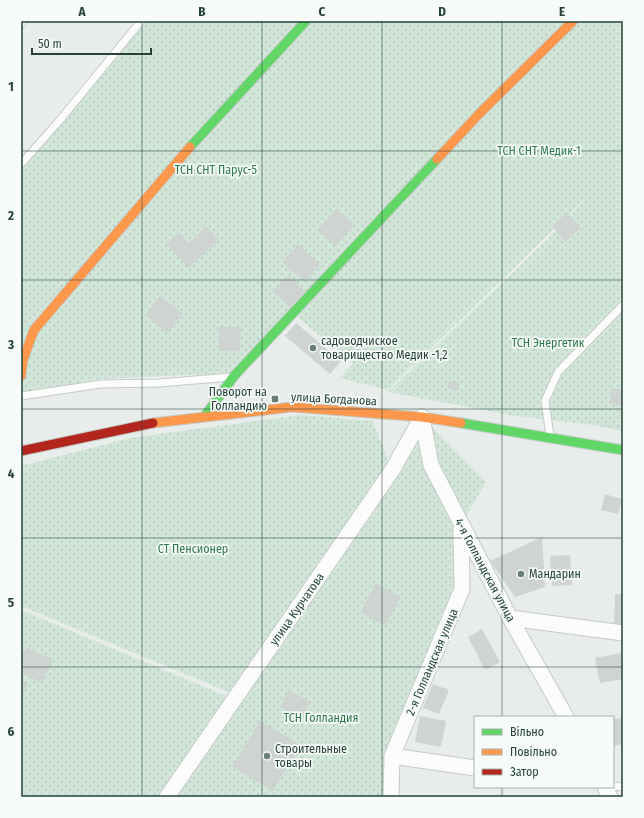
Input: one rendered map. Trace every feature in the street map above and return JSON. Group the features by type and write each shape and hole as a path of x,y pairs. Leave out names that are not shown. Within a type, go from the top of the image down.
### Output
{"street":[{"path":"21,376 23,360 34,330 173,168 274,54 306,21"},
{"path":"205,416 234,376 480,113 573,21"},
{"name":"улица Богданова","path":"21,451 165,421 292,407 422,417 623,450"},
{"name":"4-я Голландская улица","path":"422,417 431,465 461,526 510,618 565,716"},
{"name":"улица Курчатова","path":"168,797 393,469 422,417"},
{"name":"2-я Голландская улица","path":"391,797 392,756 462,589 461,526"},
{"path":"510,618 623,633"},
{"path":"392,756 474,768"},
{"path":"606,788 610,797"}],"lane":[{"path":"21,164 60,120 141,21"},
{"path":"550,438 545,400 558,372 623,305"},
{"path":"21,396 101,384 160,383 234,376"}],"green space":[{"name":"ТСН СНТ Парус-5","path":"147,21 570,21 230,373 100,379 21,393 21,169"},
{"name":"ТСН СНТ Медик-1","path":"576,21 623,21 623,431 593,425 515,416 388,392 549,238 583,201 388,390 340,378 353,363 295,315"},
{"name":"СТ Пенсионер","path":"300,415 373,421 391,469 238,696 21,606 21,466 130,438"},
{"name":"ТСН Голландия","path":"433,428 486,482 460,526 461,589 413,703 389,797 21,797 21,610 238,701 393,469"}],"building":[{"path":"336,209 355,224 336,246 317,230"},
{"path":"567,212 581,228 565,242 552,226"},
{"path":"206,226 219,240 189,268 166,244 179,232 189,243"},
{"path":"298,244 320,265 304,282 282,262"},
{"path":"288,275 305,291 290,307 273,292"},
{"path":"160,296 183,313 168,333 145,315"},
{"name":"садоводчиское товарищество Медик -1,2","path":"296,323 341,361 330,374 285,336"},
{"path":"219,327 241,327 240,351 218,350"},
{"path":"449,381 460,383 459,390 447,388"},
{"path":"611,388 623,390 623,406 610,404"},
{"path":"605,494 622,499 618,514 601,510"},
{"name":"Мандарин","path":"542,537 545,587 515,597 490,561"},
{"path":"570,555 572,585 552,586 550,556"},
{"path":"376,583 401,597 385,626 360,612"},
{"path":"615,594 623,594 623,624 614,624"},
{"path":"482,629 500,662 485,670 468,637"},
{"path":"26,647 53,660 42,683 21,673 21,657"},
{"path":"621,653 623,679 600,683 595,658"},
{"path":"21,681 28,684 21,698"},
{"path":"433,684 449,690 439,714 423,708"},
{"path":"289,690 311,702 302,719 280,707"},
{"path":"420,716 446,721 441,747 415,742"},
{"path":"623,718 623,744 614,746 614,719"},
{"name":"Строительные товары","path":"260,721 301,745 273,791 232,767"}],"traffic: fast":[{"path":"190,147 306,21"},
{"path":"205,416 234,376 437,159"},
{"path":"461,423 623,450"}],"traffic: slow":[{"path":"437,159 480,113 573,21"},
{"path":"21,376 23,360 34,330 190,147"},
{"path":"153,423 292,407 422,417 461,423"}],"traffic: jam":[{"path":"21,451 153,423"}],"place":[{"name":"садоводчиское товарищество Медик -1,2","path":"313,348"},
{"name":"Поворот на Голландию","path":"275,399"},
{"name":"Мандарин","path":"521,574"},
{"name":"Строительные товары","path":"267,756"}],"park label":[{"name":"ТСН Энергетик","path":"548,343"}]}
